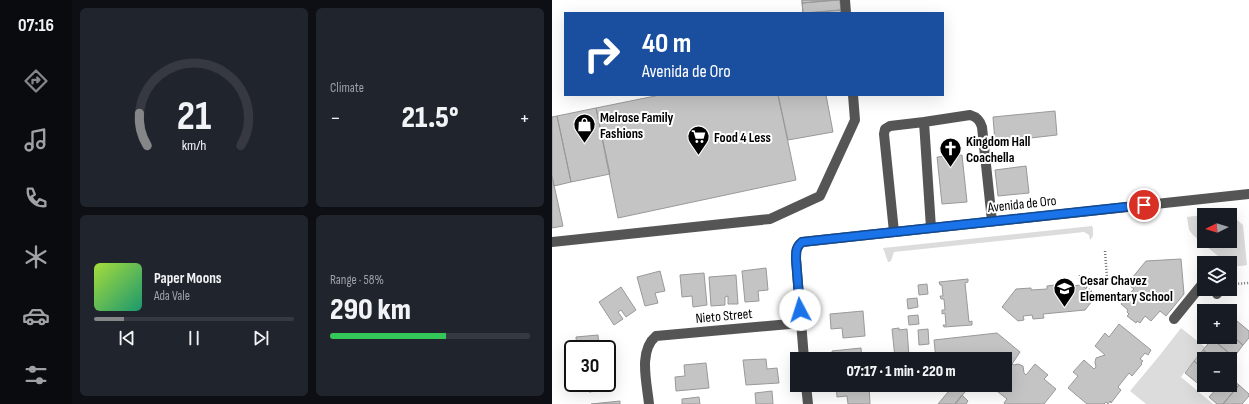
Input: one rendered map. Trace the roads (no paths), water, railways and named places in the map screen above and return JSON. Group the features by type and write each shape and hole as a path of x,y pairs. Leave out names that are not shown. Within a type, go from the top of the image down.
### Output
{"street":[{"path":"845,0 846,12"},
{"path":"552,242 770,219 820,196 855,120 853,96"},
{"path":"894,232 884,134 885,130 890,126 970,115 976,117 980,121 982,127 992,221"},
{"path":"924,122 931,228"},
{"name":"Avenida de Oro","path":"801,323 796,250 798,245 802,242 1249,194"},
{"path":"1174,319 1197,291"},
{"path":"801,323 803,352"},
{"name":"Nieto Street","path":"648,404 645,361 650,341 656,336 801,323"},
{"path":"807,392 808,404"}],"place":[{"name":"Melrose Family Fashions","path":"584,144"},
{"name":"Food 4 Less","path":"699,156"},
{"name":"Kingdom Hall Coachella","path":"951,168"},
{"name":"Cesar Chavez Elementary School","path":"1065,308"}]}
